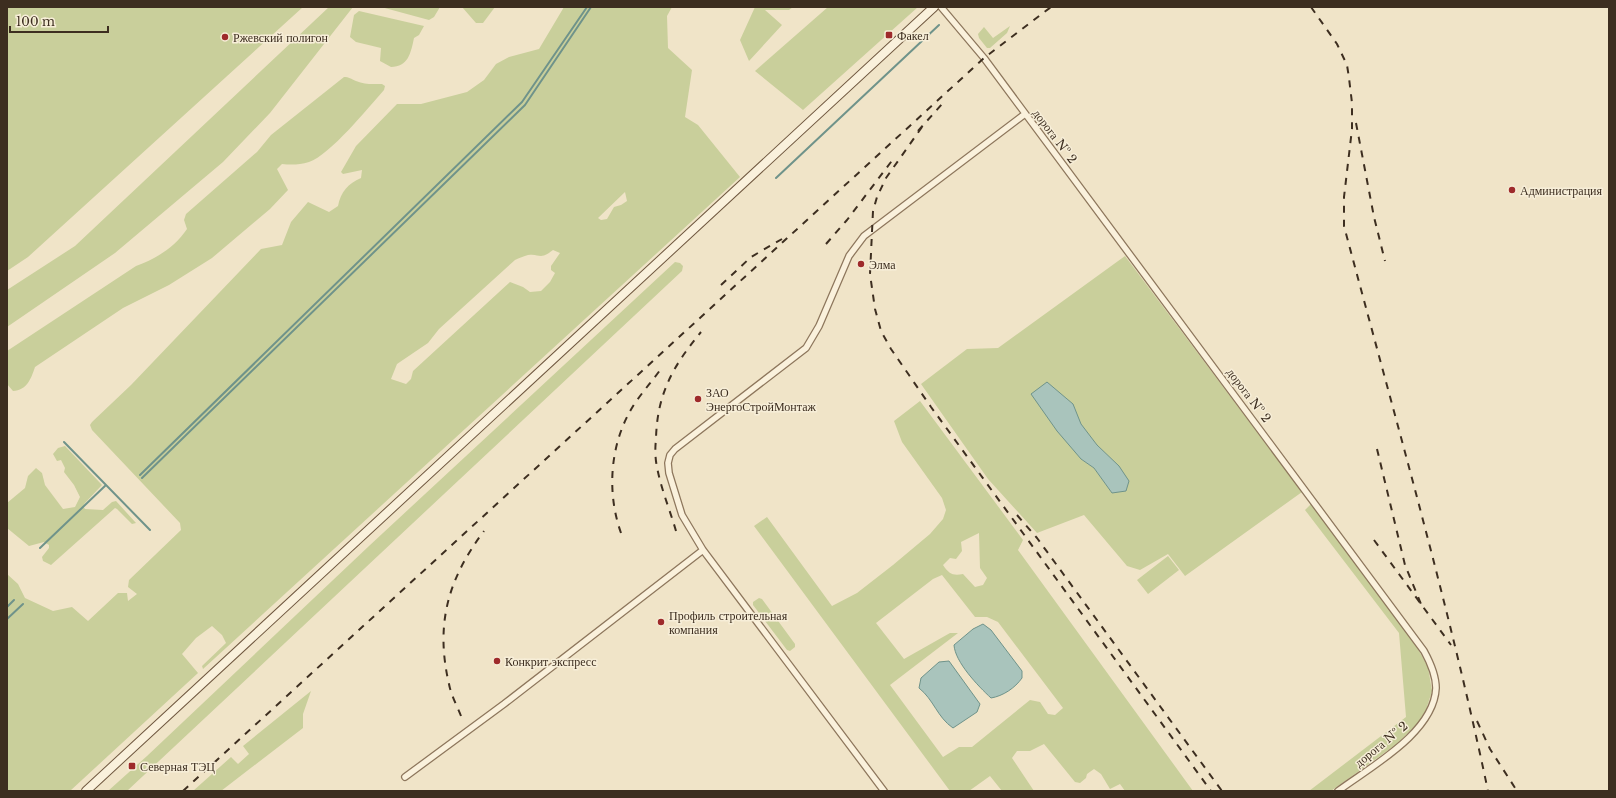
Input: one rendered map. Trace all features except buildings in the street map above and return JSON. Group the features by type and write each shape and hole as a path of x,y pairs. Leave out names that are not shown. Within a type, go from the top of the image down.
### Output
{"main road":[{"path":"86,791 934,7"}],"street":[{"name":"дорога № 2","path":"941,7 984,58 1401,619 1432,664 1436,688 1428,716 1408,739 1338,791"},
{"path":"884,791 703,550 682,515 668,473 668,463 670,455 675,449 806,348 819,326 849,256 864,236 1025,114"},
{"path":"405,777 486,718 703,550"}],"green space":[{"path":"7,7 303,7 28,257 7,271"},
{"path":"329,7 353,7 270,113 223,162 115,253 7,327 7,290 75,246"},
{"path":"381,7 440,7 434,17 429,20"},
{"path":"462,7 495,7 483,23 476,23"},
{"path":"564,7 672,7 667,16 668,48 692,70 685,117 698,125 740,177 203,669 202,666 226,643 222,635 212,626 196,638 182,654 198,673 70,791 7,791 7,574 18,584 25,598 53,611 72,607 88,621 118,593 127,593 128,601 137,594 128,587 129,580 181,530 180,523 92,430 90,425 92,422 131,385 261,249 282,245 291,222 308,202 329,212 338,206 343,192 352,183 361,178 362,170 343,174 341,172 356,146 397,104 421,104 467,92 484,80 496,64 509,57 539,49","holes":["625,192 627,201 614,207 607,219 601,220 598,218","553,250 560,253 551,266 551,270 555,273 550,282 541,291 530,292 523,287 510,282 413,371 411,379 406,384 391,379 397,364 428,343 439,329 515,260 528,255 542,256"]},
{"path":"755,7 793,7 789,10 765,10 782,25 749,61 740,40"},
{"path":"828,7 918,7 803,110 755,71"},
{"path":"359,11 424,26 419,35 414,38 412,49 405,62 401,65 391,67 380,61 381,48 356,42 350,37 354,15"},
{"path":"1010,26 1007,33 990,48 987,48 979,38 978,34 984,27 993,38"},
{"path":"344,77 363,83 382,84 385,86 384,90 338,141 318,158 302,164 282,164 277,169 288,190 270,209 212,258 169,285 123,308 35,367 28,383 22,389 13,391 7,384 7,351 136,266 151,260 171,247 187,229 184,220 186,214 257,152 271,135"},
{"path":"1125,256 1302,492 1185,576 1168,554 1140,570 1127,566 1084,515 1037,533 988,479 921,384 967,349 998,348","holes":["1063,396 1074,406 1081,424 1089,436 1119,466 1112,493 1094,468 1081,459"]},
{"path":"675,262 680,263 683,266 682,271 127,791 108,791 369,546"},
{"path":"920,401 1023,540 1018,550 1193,791 1125,791 1120,784 1110,789 1101,774 1094,769 1087,774 1086,778 1080,783 1075,782 1044,744 1030,751 1017,751 1012,758 1034,791 1002,791 990,776 969,791 950,791 754,526 767,517 832,606 857,593 930,534 943,519 946,510 942,498 902,442 894,421","holes":["979,533 980,568 987,578 983,585 975,587 963,574 952,574 943,565 950,558 956,559 962,551 961,542","942,575 975,617 987,617 998,622 1063,708 1055,715 1048,714 1040,702 1030,700 972,747 959,747 943,757 890,685 958,633 950,633 904,659 876,623 933,579"]},
{"path":"65,446 102,485 85,503 83,506 85,509 103,510 112,502 116,501 136,523 132,524 115,508 51,565 43,561 42,557 49,548 49,545 44,542 29,546 7,528 7,503 25,488 28,476 36,468 42,473 45,485 63,509 75,507 80,497 74,485 64,472 65,468 61,460 57,461 53,454 58,448"},
{"path":"1311,504 1418,649 1428,667 1432,691 1426,710 1418,723 1397,744 1331,791 1309,791 1406,717 1399,633 1305,510"},
{"path":"1168,556 1179,570 1148,594 1137,580"},
{"path":"759,598 762,599 795,644 795,647 790,651 787,650 753,605 753,602"},
{"path":"311,691 303,714 303,728 221,791 193,791 231,757 238,764 249,754 243,746"}],"water":[{"path":"1047,382 1073,404 1081,424 1097,445 1119,466 1129,481 1126,491 1112,493 1094,468 1081,459 1057,431 1031,394"},
{"path":"983,624 991,630 1022,671 1022,678 1016,685 1008,691 991,698 974,680 958,659 954,645 973,629"},
{"path":"949,661 980,704 977,712 953,728 943,719 919,688 921,678 939,662"}],"waterway":[{"path":"140,475 522,102 587,7"},
{"path":"142,478 525,105 591,7"},
{"path":"776,178 939,25"},
{"path":"64,442 150,530"},
{"path":"40,548 106,485"},
{"path":"7,607 14,600"},
{"path":"7,619 23,604"}],"railway":[{"path":"183,791 984,58 1051,7"},
{"path":"1311,7 1337,44 1347,65 1352,103 1352,129 1344,197 1344,226 1438,578 1456,649 1488,791"},
{"path":"918,131 942,104"},
{"path":"1356,123 1374,217 1385,261"},
{"path":"922,127 886,178 877,197 873,211 870,274 875,309 881,331 891,349 931,407 1211,791"},
{"path":"826,244 847,220 894,158"},
{"path":"721,285 751,257 782,239"},
{"path":"676,531 656,464 655,449 657,423 663,394 668,381 682,357 701,332"},
{"path":"621,533 616,517 612,483 613,466 620,433 635,403 663,366"},
{"path":"1377,449 1405,565 1421,604"},
{"path":"1017,515 1037,538 1222,791"},
{"path":"461,716 450,688 445,662 444,622 453,585 461,567 484,531"},
{"path":"1374,540 1451,645"},
{"path":"1477,721 1490,749 1517,791"}],"place":[{"name":"Факел","path":"889,35"},
{"name":"Ржевский полигон","path":"225,37"},
{"name":"Администрация","path":"1512,190"},
{"name":"Элма","path":"861,264"},
{"name":"ЗАО ЭнергоСтройМонтаж","path":"698,399"},
{"name":"Профиль строительная компания","path":"661,622"},
{"name":"Конкрит экспресс","path":"497,661"},
{"name":"Северная ТЭЦ","path":"132,766"}]}
